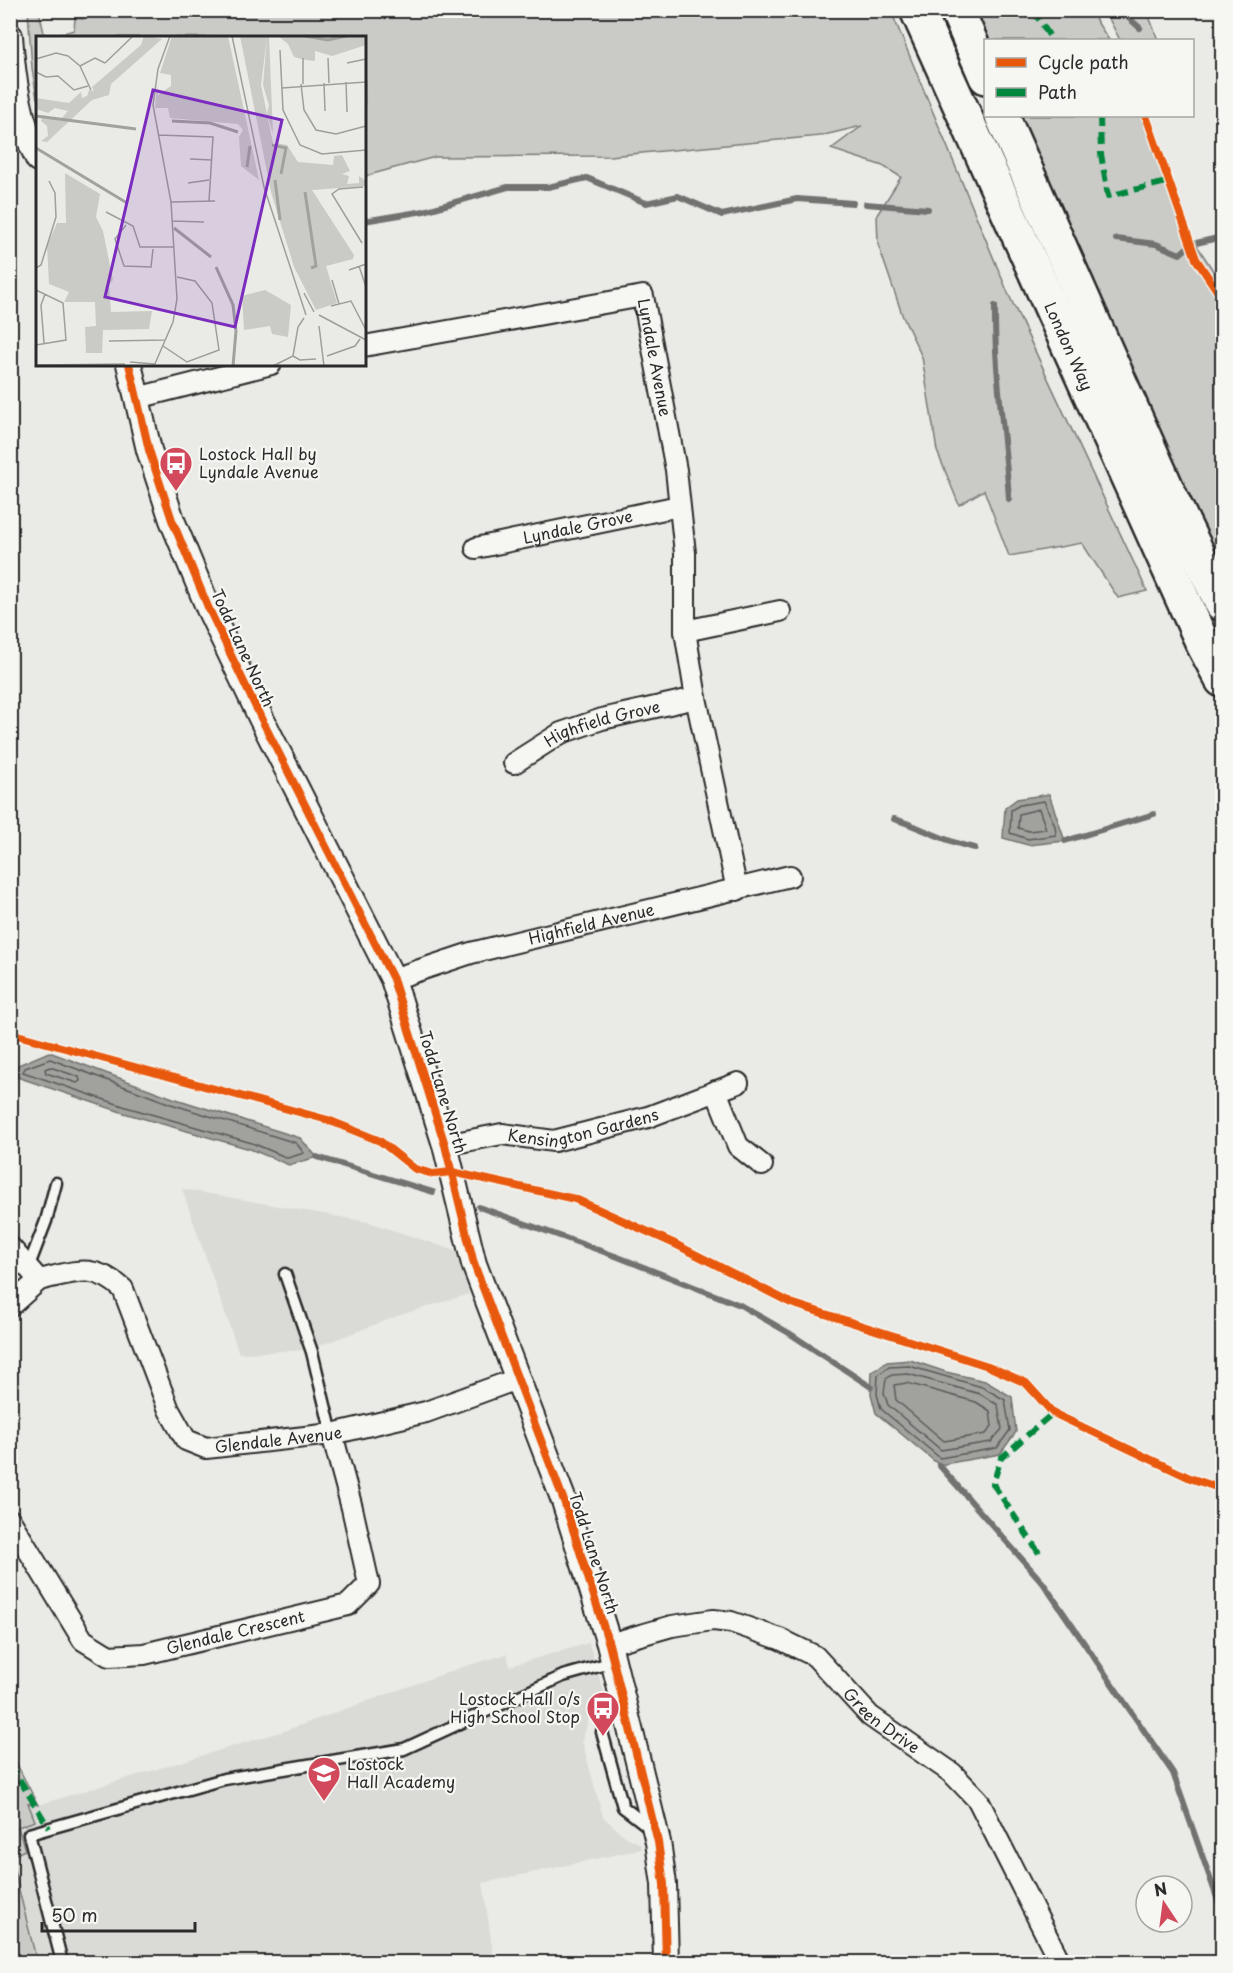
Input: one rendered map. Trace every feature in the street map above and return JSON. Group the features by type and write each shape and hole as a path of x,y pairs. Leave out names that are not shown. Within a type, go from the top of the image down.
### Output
{"highway":[{"name":"London Way","path":"917,10 1198,634 1222,680"},
{"path":"957,10 984,72"},
{"name":"London Way","path":"1002,117 1172,500 1222,604"}],"street":[{"path":"10,36 15,88 27,138 36,155"},
{"name":"Lyndale Avenue","path":"366,346 643,297 676,470 685,553 686,631 696,698 737,890"},
{"name":"Todd Lane North","path":"129,366 149,450 172,520 208,607 261,718 393,979 445,1144 474,1264 564,1502 611,1653 656,1832 664,1884 666,1962"},
{"path":"137,398 263,366"},
{"name":"Lyndale Grove","path":"476,548 680,506"},
{"path":"686,631 780,611"},
{"name":"Highfield Grove","path":"514,763 561,734 602,719 696,698"},
{"name":"Highfield Avenue","path":"393,979 471,953 790,876"},
{"name":"Kensington Gardens","path":"445,1144 502,1134 554,1141 648,1117 738,1083"},
{"path":"716,1092 738,1146 762,1165"},
{"path":"10,1247 34,1274 10,1306"},
{"name":"Glendale Avenue","path":"34,1274 87,1269 108,1275 123,1289 169,1410 186,1440 206,1448 332,1434 426,1412 518,1378"},
{"name":"Glendale Crescent","path":"10,1520 83,1640 108,1656 144,1654 327,1611 348,1605 369,1584 332,1434"},
{"name":"Green Drive","path":"611,1653 672,1626 713,1620 731,1622 780,1639 815,1656 870,1716 952,1773 978,1800 1060,1962"}],"lane":[{"path":"34,1274 56,1183"},
{"path":"285,1274 312,1352 332,1434"},
{"path":"62,1962 29,1834 224,1779 404,1749 611,1653"}],"shaded area":[{"path":"28,11 39,11 44,33 48,36 36,36 36,93"},
{"path":"95,11 891,11 1008,293 1147,591 1118,598 1082,543 1009,556 984,490 959,505 937,451 922,357 903,317 878,244 877,215 901,177 883,166 831,149 862,126 820,136 610,156 435,157 366,176 366,36 53,36 74,30 75,18 83,19 84,14"},
{"path":"972,11 1090,11 1108,39 986,39"},
{"path":"1105,11 1147,11 1158,39 1119,39"},
{"path":"1016,117 1146,117 1187,230 1214,272 1222,270 1222,565 1113,340"},
{"path":"182,1189 368,1222 456,1251 469,1294 400,1315 308,1350 239,1353"},
{"name":"Lostock Hall Academy","path":"589,1643 604,1693 590,1715 582,1741 603,1817 626,1837 639,1843 642,1849 483,1883 494,1962 11,1962 10,1753 38,1805 284,1731 463,1667 507,1654 510,1666"},
{"path":"11,1753 38,1805 28,1803 35,1821 18,1827 25,1850 11,1856"},
{"path":"11,1858 37,1962 11,1962"}],"water":[{"path":"1049,794 1065,841 1028,845 1003,838 1005,808 1017,799"},
{"path":"49,1052 173,1098 300,1138 317,1157 289,1165 250,1149 124,1113 11,1075 11,1068"},
{"path":"910,1360 946,1372 985,1381 1012,1397 1016,1432 1000,1454 939,1465 876,1413 871,1394 872,1372 887,1362"}],"waterway":[{"path":"1120,10 1140,28"},
{"path":"366,221 424,211 508,187 548,187 587,178 646,203 678,196 722,215 797,199 853,203"},
{"path":"866,204 928,209"},
{"path":"1192,244 1222,237"},
{"path":"1116,239 1156,244 1180,254 1189,246"},
{"path":"995,306 998,378 1009,499"},
{"path":"1065,841 1154,814"},
{"path":"894,819 975,848"},
{"path":"317,1157 433,1192"},
{"path":"479,1207 618,1257 740,1305 789,1333 871,1387"},
{"path":"939,1465 1043,1583 1173,1773 1222,1912"}],"marked path":[{"path":"1033,10 1051,39"},
{"path":"1100,117 1101,154 1108,196 1171,181"},
{"path":"1039,1553 993,1484 1001,1458 1053,1413"},
{"path":"10,1764 49,1828"}],"cycle path":[{"path":"1146,117 1196,259 1222,298"},
{"path":"129,366 149,450 172,520 208,607 261,718 393,979 445,1145 474,1264 564,1501 609,1644 658,1842 664,1884 666,1962"},
{"path":"10,1033 328,1120 380,1141 415,1169 433,1174 452,1172 575,1199 675,1244 791,1303 988,1366 1026,1383 1053,1413 1190,1478 1222,1489"}],"place":[{"name":"Lostock Hall by Lyndale Avenue","path":"176,492"},
{"name":"Lostock Hall o/s High School Stop","path":"603,1737"},
{"name":"Lostock Hall Academy","path":"324,1802"}]}
